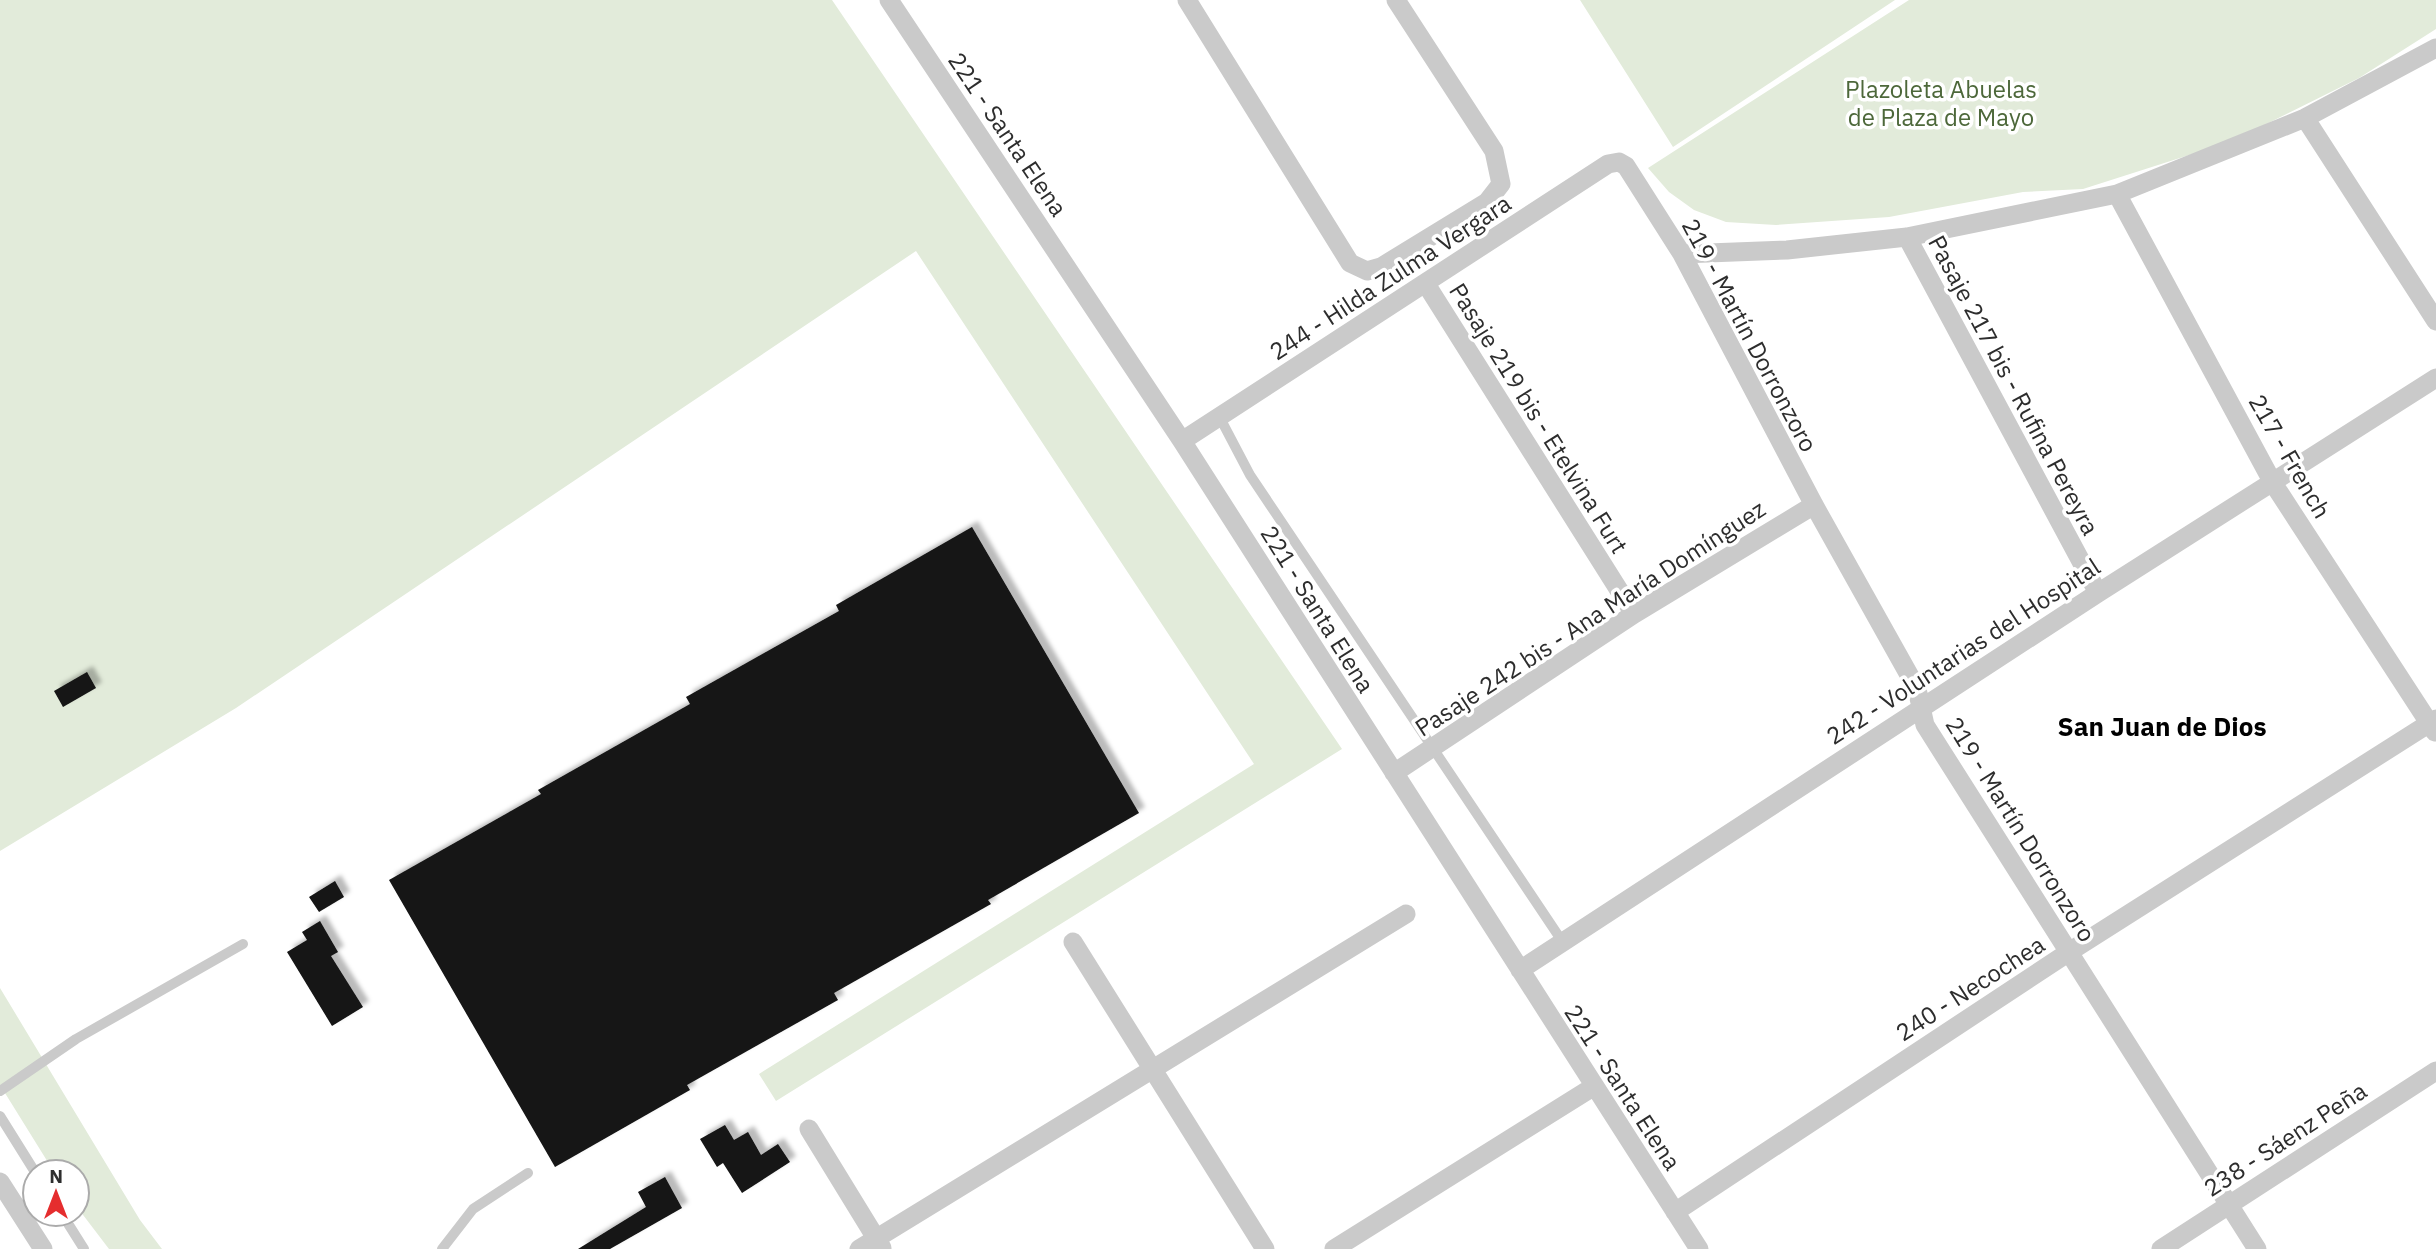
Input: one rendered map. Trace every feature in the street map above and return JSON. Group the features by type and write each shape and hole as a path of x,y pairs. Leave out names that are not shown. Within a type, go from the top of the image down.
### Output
{"street":[{"name":"221 - Santa Elena","path":"889,0 1182,440 1699,1249"},
{"path":"1187,0 1350,263 1367,271 1381,267 1487,201 1501,184 1494,151 1396,0"},
{"path":"1682,254 1787,250 1907,237 2050,211 2117,194 2305,118 2436,48"},
{"path":"2305,118 2436,321"},
{"name":"244 - Hilda Zulma Vergara","path":"1182,440 1608,164 1619,162 1626,166"},
{"name":"219 - Martín Dorronzoro","path":"1626,166 1682,254 1814,505 1917,690 1925,725 2258,1249"},
{"name":"217 - French","path":"2117,194 2273,483 2434,725"},
{"name":"Pasaje 217 bis - Rufina Pereyra","path":"1907,237 2098,593"},
{"name":"Pasaje 219 bis - Etelvina Furt","path":"1426,284 1634,614"},
{"name":"242 - Voluntarias del Hospital","path":"1520,970 2098,593 2436,378"},
{"name":"Pasaje 242 bis - Ana María Domínguez","path":"1394,774 1634,614 1814,505"},
{"name":"240 - Necochea","path":"1675,1212 2069,952 2434,725"},
{"path":"859,1249 880,1243 1406,914"},
{"path":"1073,942 1265,1249"},
{"name":"238 - Sáenz Peña","path":"2161,1249 2436,1071"},
{"path":"1334,1249 1593,1087"},
{"path":"809,1129 880,1243"},
{"path":"0,1182 43,1249"}],"lane":[{"name":"221 - Santa Elena","path":"1219,416 1250,475 1562,941"},
{"path":"0,1091 76,1039 243,944"},
{"path":"0,1116 26,1158"},
{"path":"442,1249 473,1209 528,1173"},
{"path":"71,1228 84,1249"}],"green space":[{"path":"0,0 832,0 1342,749 776,1101 759,1074 1254,764 916,251 236,708 0,851"},
{"path":"1580,0 1895,0 1673,147"},
{"name":"Plazoleta Abuelas de Plaza de Mayo","path":"1909,0 2436,0 2436,29 2359,78 2230,142 2083,189 2023,192 1889,217 1776,225 1726,222 1694,210 1669,192 1648,168"},
{"path":"0,988 140,1220 162,1249 109,1249 91,1225 91,1158 45,1158 0,1085"}],"building":[{"path":"972,527 1139,813 988,900 991,904 834,993 838,1000 687,1085 690,1090 555,1167 389,880 541,794 538,790 690,704 686,697 839,611 836,605"},
{"path":"87,672 96,688 63,707 54,691"},
{"path":"335,881 344,897 319,912 309,897"},
{"path":"320,921 338,952 331,956 363,1007 332,1026 287,952 307,940 302,932"},
{"path":"725,1125 734,1140 748,1132 761,1155 778,1144 790,1162 742,1193 723,1163 717,1167 700,1139"},
{"path":"665,1177 682,1208 610,1249 578,1249 646,1207 638,1192"}],"district":[{"name":"San Juan de Dios","path":"2162,726"}]}
